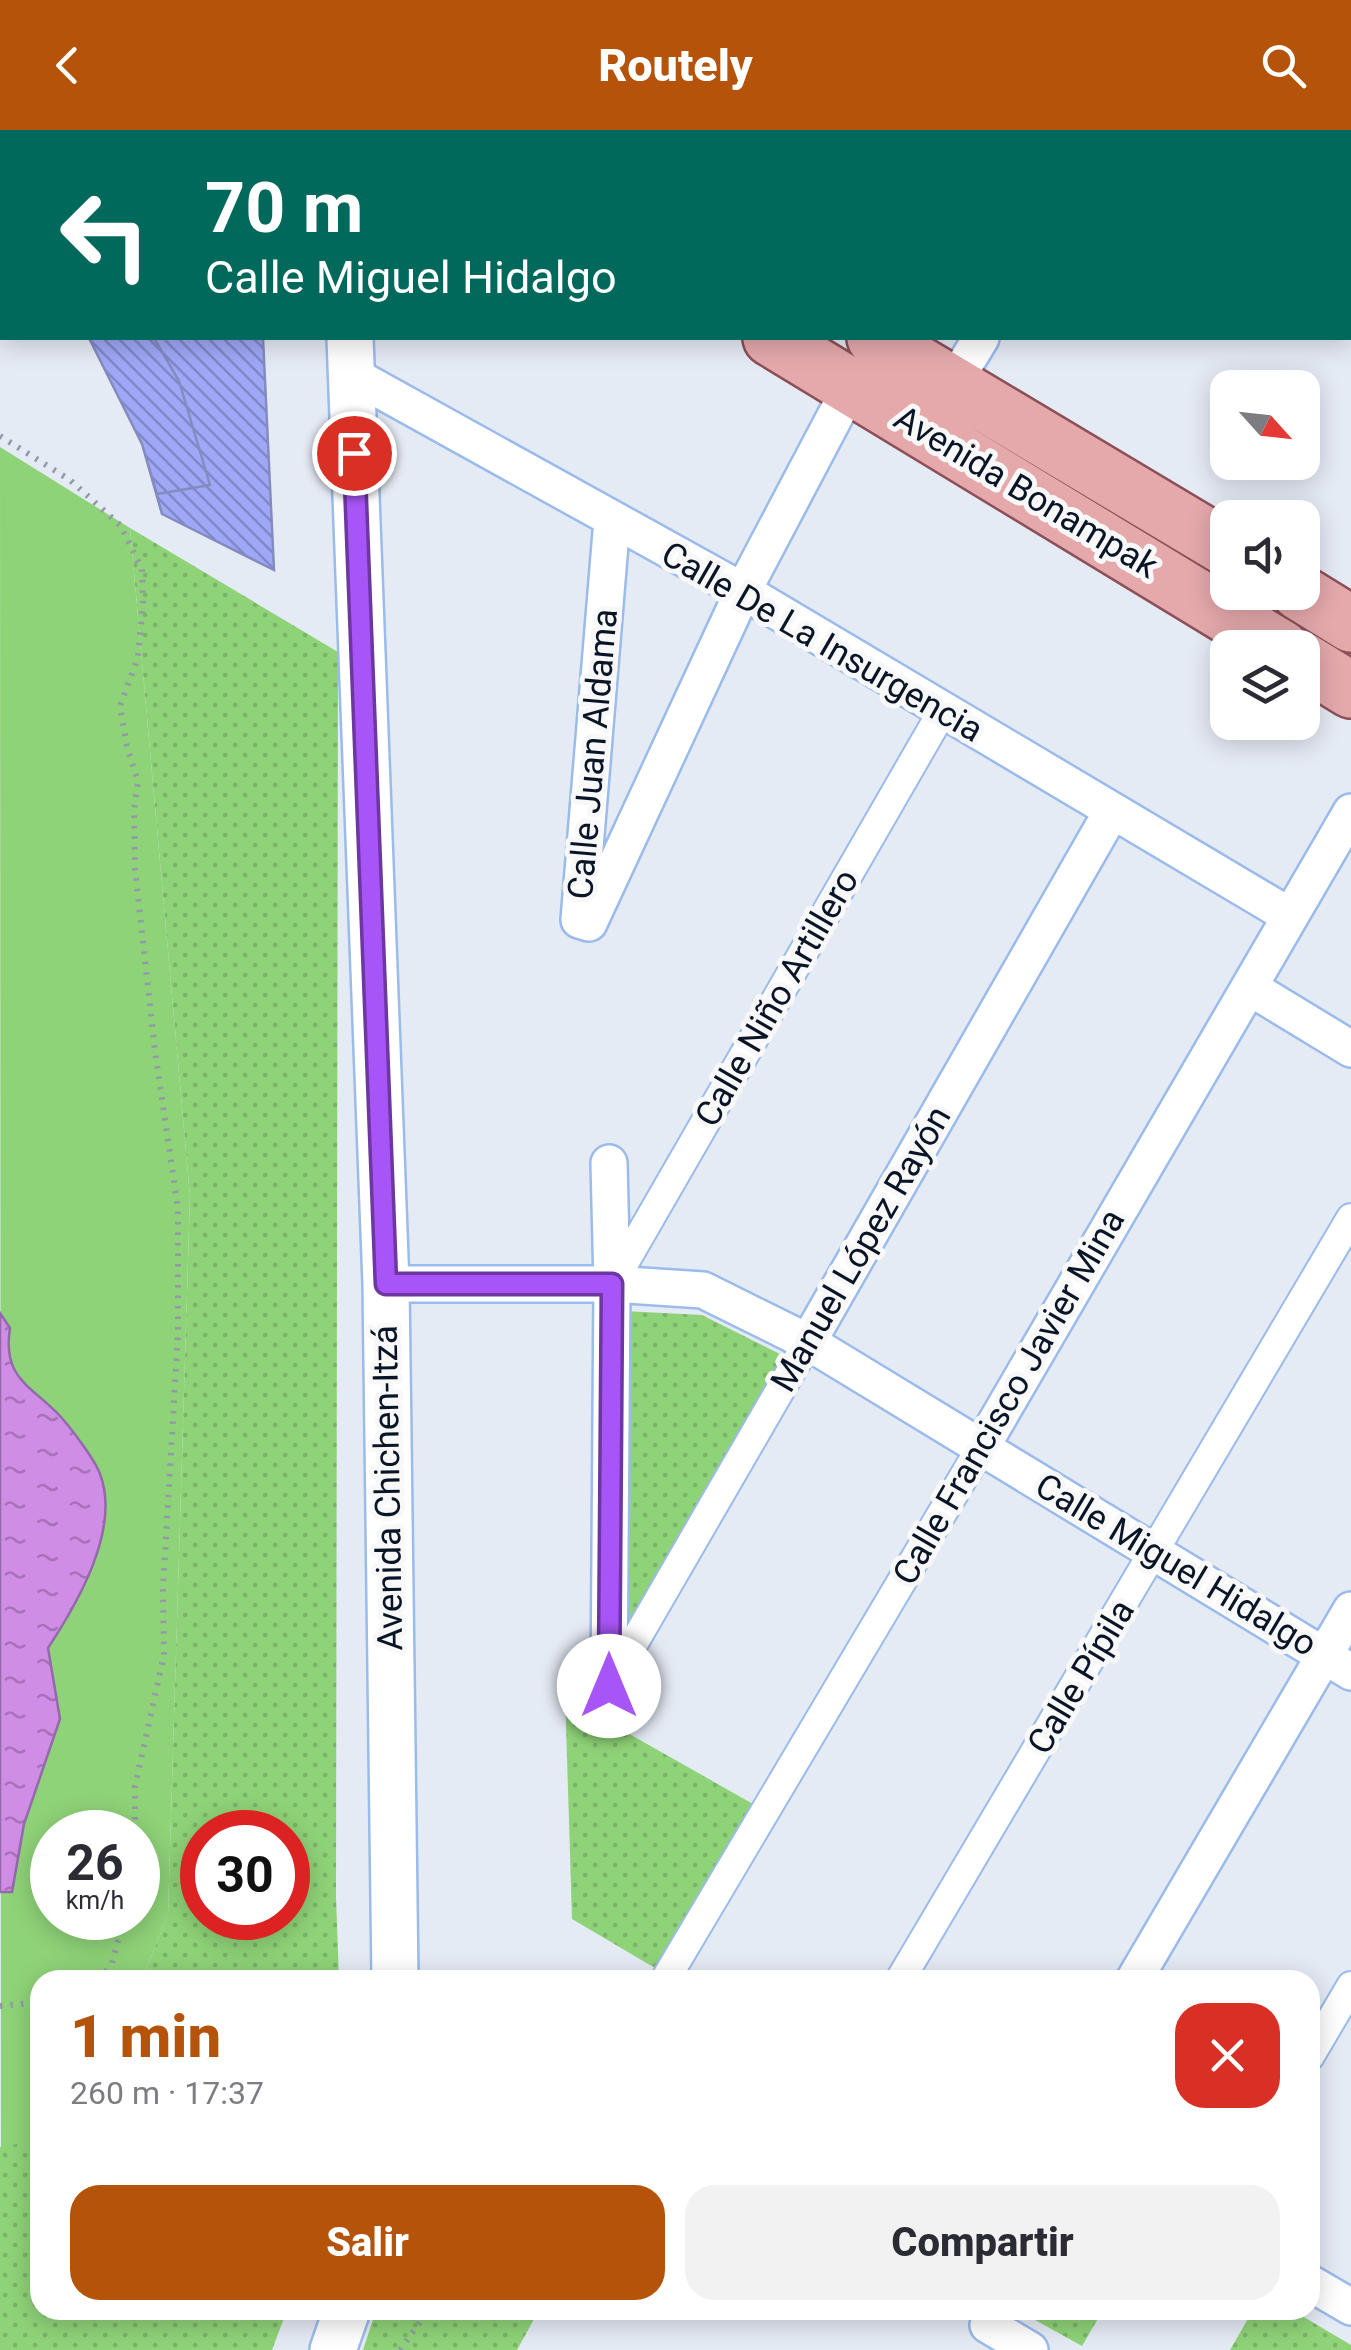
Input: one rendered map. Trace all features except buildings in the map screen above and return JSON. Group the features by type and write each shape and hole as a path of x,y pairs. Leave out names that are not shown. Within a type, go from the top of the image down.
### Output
{"main road":[{"name":"Avenida Bonampak","path":"774,340 1251,630"},
{"name":"Avenida Bonampak","path":"878,340 1210,538"},
{"path":"1320,605 1351,624"},
{"path":"1320,671 1351,690"}],"street":[{"path":"954,384 980,340"},
{"name":"Calle De La Insurgencia","path":"351,356 612,520 743,591 1290,916"},
{"name":"Avenida Chichen-Itzá","path":"351,356 386,1284 395,1970"},
{"name":"Calle Juan Aldama","path":"612,520 579,920 589,923 743,591 851,386"},
{"name":"Calle Niño Artillero","path":"612,1284 942,712"},
{"name":"Manuel López Rayón","path":"609,1686 1112,811"},
{"name":"Calle Francisco Javier Mina","path":"670,1970 982,1446 1351,812"},
{"path":"1249,987 1351,1049"},
{"path":"608,1163 612,1284 609,1686"},
{"name":"Calle Pípila","path":"906,1970 1351,1218"},
{"name":"Calle Miguel Hidalgo","path":"386,1284 612,1284 703,1290 808,1342 1338,1664"},
{"path":"1140,1970 1338,1664 1351,1610"},
{"path":"1320,2039 1351,1986"},
{"path":"1320,2290 1351,2307"},
{"path":"334,2350 344,2320"},
{"path":"984,2328 1030,2350"}],"path":[{"path":"0,436 70,480 120,525 142,569 138,656 120,706 138,782 134,809 135,869 155,1052 178,1208 178,1298 163,1588 164,1654 135,1786 135,1810"},
{"path":"107,1970 118,1940"},
{"path":"0,2006 30,2003"},
{"path":"400,2350 422,2320"}],"green space":[{"path":"0,447 130,528 190,1196 168,1914 160,1934 160,1810 30,1810 30,1940 158,1940 146,1970 30,1970 30,2142 1,2148"},
{"path":"130,528 338,652 339,1970 146,1970 168,1914 190,1196"},
{"path":"624,1311 702,1315 786,1357 616,1663"},
{"path":"565,1692 605,1695 610,1723 753,1804 661,1970 572,1919"},
{"path":"30,2142 30,2320 283,2320 272,2350 0,2350 0,2147"},
{"path":"373,2320 534,2320 517,2350 363,2350"},
{"path":"1035,2320 1097,2320 1082,2346"},
{"path":"1247,2320 1309,2320 1351,2345 1351,2350 1230,2350"}],"water":[{"path":"0,1313 10,1328 10,1359 15,1370 82,1444 100,1474 105,1495 105,1518 93,1565 48,1648 60,1719 24,1824 12,1892 0,1892"}],"route":[{"path":"354,453 386,1284 612,1284 609,1686"}]}
